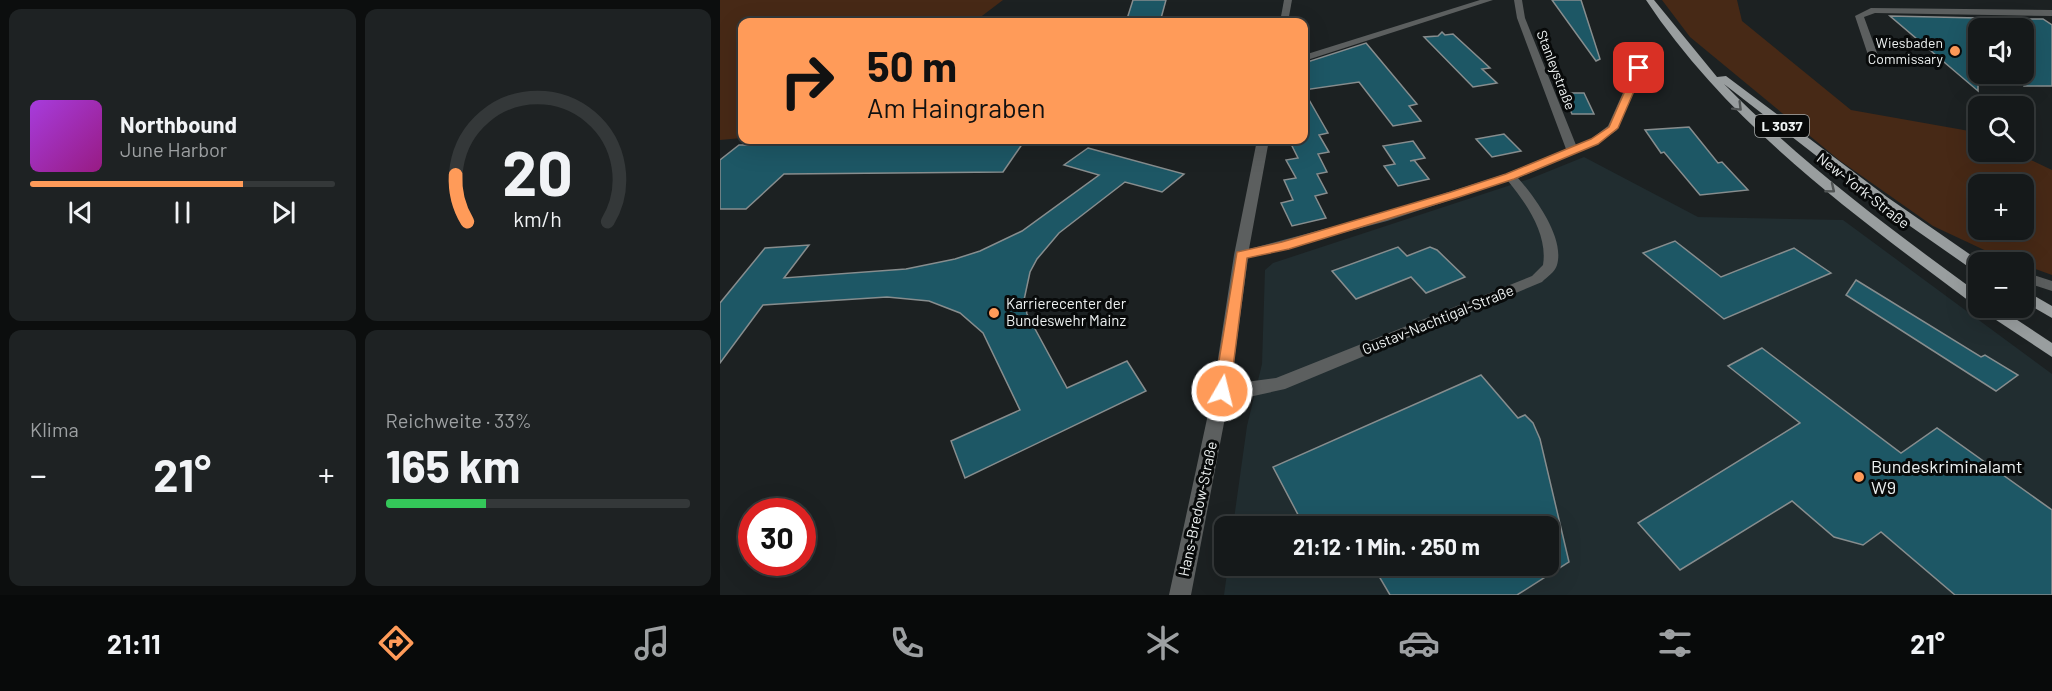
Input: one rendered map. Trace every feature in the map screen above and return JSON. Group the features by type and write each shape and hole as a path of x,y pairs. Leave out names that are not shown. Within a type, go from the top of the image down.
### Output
{"main road":[{"name":"New-York-Straße","path":"1650,0 1725,94 1786,152 1874,223 1968,293"},
{"name":"New-York-Straße","path":"1686,47 1736,91 1805,144 1968,260"},
{"path":"2034,301 2052,313"},
{"path":"2004,318 2049,347"}],"street":[{"path":"1285,18 1288,0"},
{"path":"1308,57 1489,0"},
{"name":"Stanleystraße","path":"1518,0 1521,18 1572,149"},
{"path":"1875,61 1859,16 1874,10 2052,13"},
{"path":"1241,255 1265,251 1382,218 1510,176 1595,141 1613,128 1639,68"},
{"name":"Hans-Bredow-Straße","path":"1180,595 1222,391 1241,255 1262,144"},
{"name":"Gustav-Nachtigal-Straße","path":"1222,391 1249,390 1279,384 1537,279 1550,267 1552,252 1534,204 1510,176"},
{"path":"1961,255 1968,257"},
{"path":"2034,280 2052,286"}],"shaded area":[{"path":"720,0 1003,0 979,18 738,18 738,138 720,140"},
{"path":"1662,0 1737,0 1742,21 1851,110 1968,131 1968,162 2034,161 2052,170 2052,275 2034,269 2034,252 1989,252 1933,226 1839,160 1690,37"},
{"path":"1584,157 1698,217 1843,220 1968,312 1968,318 1976,318 2052,374 2052,595 1224,595 1227,576 1559,576 1559,516 1234,516 1247,426 1262,364 1265,270 1273,263 1532,178"}],"building":[{"path":"1133,0 1166,0 1161,18 1127,18"},
{"path":"1552,0 1581,0 1600,59 1596,61"},
{"path":"1890,16 1978,18 1968,18 1968,82"},
{"path":"2034,19 2043,19 2052,25 2052,86 2024,86 2024,84 2034,84"},
{"path":"1442,32 1445,35 1453,34 1490,68 1482,69 1497,83 1473,87 1424,37 1438,36"},
{"path":"1366,43 1417,104 1409,106 1421,121 1393,126 1359,82 1308,89 1308,62"},
{"path":"1970,84 1978,84 1978,91"},
{"path":"1563,93 1584,93 1594,114 1572,114"},
{"path":"1308,98 1328,133 1319,135 1329,152 1318,154 1327,172 1317,174 1327,193 1315,196 1326,218 1292,226 1281,203 1293,200 1284,180 1296,178 1286,160 1298,158 1291,144 1308,144"},
{"path":"1689,127 1718,163 1722,162 1748,190 1700,195 1664,152 1661,153 1645,130"},
{"path":"1504,134 1521,151 1492,157 1476,139"},
{"path":"1413,141 1425,158 1414,160 1429,179 1398,186 1384,166 1395,164 1383,146"},
{"path":"1022,144 1003,172 784,174 746,209 720,209 720,160 739,145"},
{"name":"Karrierecenter der Bundeswehr Mainz","path":"1088,148 1184,174 1162,192 1125,182 1059,233 1037,259 1030,272 1024,300 1027,314 1067,388 1127,361 1146,391 965,478 951,441 1020,410 983,333 960,313 929,301 887,297 763,305 720,363 720,303 765,248 809,245 784,278 906,269 955,259 980,251 1022,231 1099,175 1064,165"},
{"path":"1675,241 1721,277 1794,248 1831,273 1724,319 1643,253"},
{"path":"1398,247 1407,256 1430,247 1437,250 1465,277 1426,293 1411,277 1356,299 1332,271"},
{"path":"1856,280 1981,357 1985,355 2018,375 1996,391 1846,295"},
{"name":"Bundeskriminalamt W9","path":"1762,348 1901,453 1937,428 2052,510 2052,595 1955,595 1881,532 1863,545 1834,537 1792,501 1680,570 1638,523 1800,423 1728,366"},
{"path":"1481,375 1518,418 1525,415 1533,423 1540,439 1558,516 1299,516 1273,467"},
{"path":"1559,520 1569,562 1559,568"},
{"path":"1379,576 1547,576 1517,595 1390,595"}],"place":[{"name":"Wiesbaden Commissary","path":"1955,51"},
{"name":"Karrierecenter der Bundeswehr Mainz","path":"994,313"},
{"name":"Bundeskriminalamt W9","path":"1859,477"}],"route":[{"path":"1222,391 1241,255 1284,246 1455,195 1510,176 1595,141 1605,136 1613,128 1639,68"}]}
